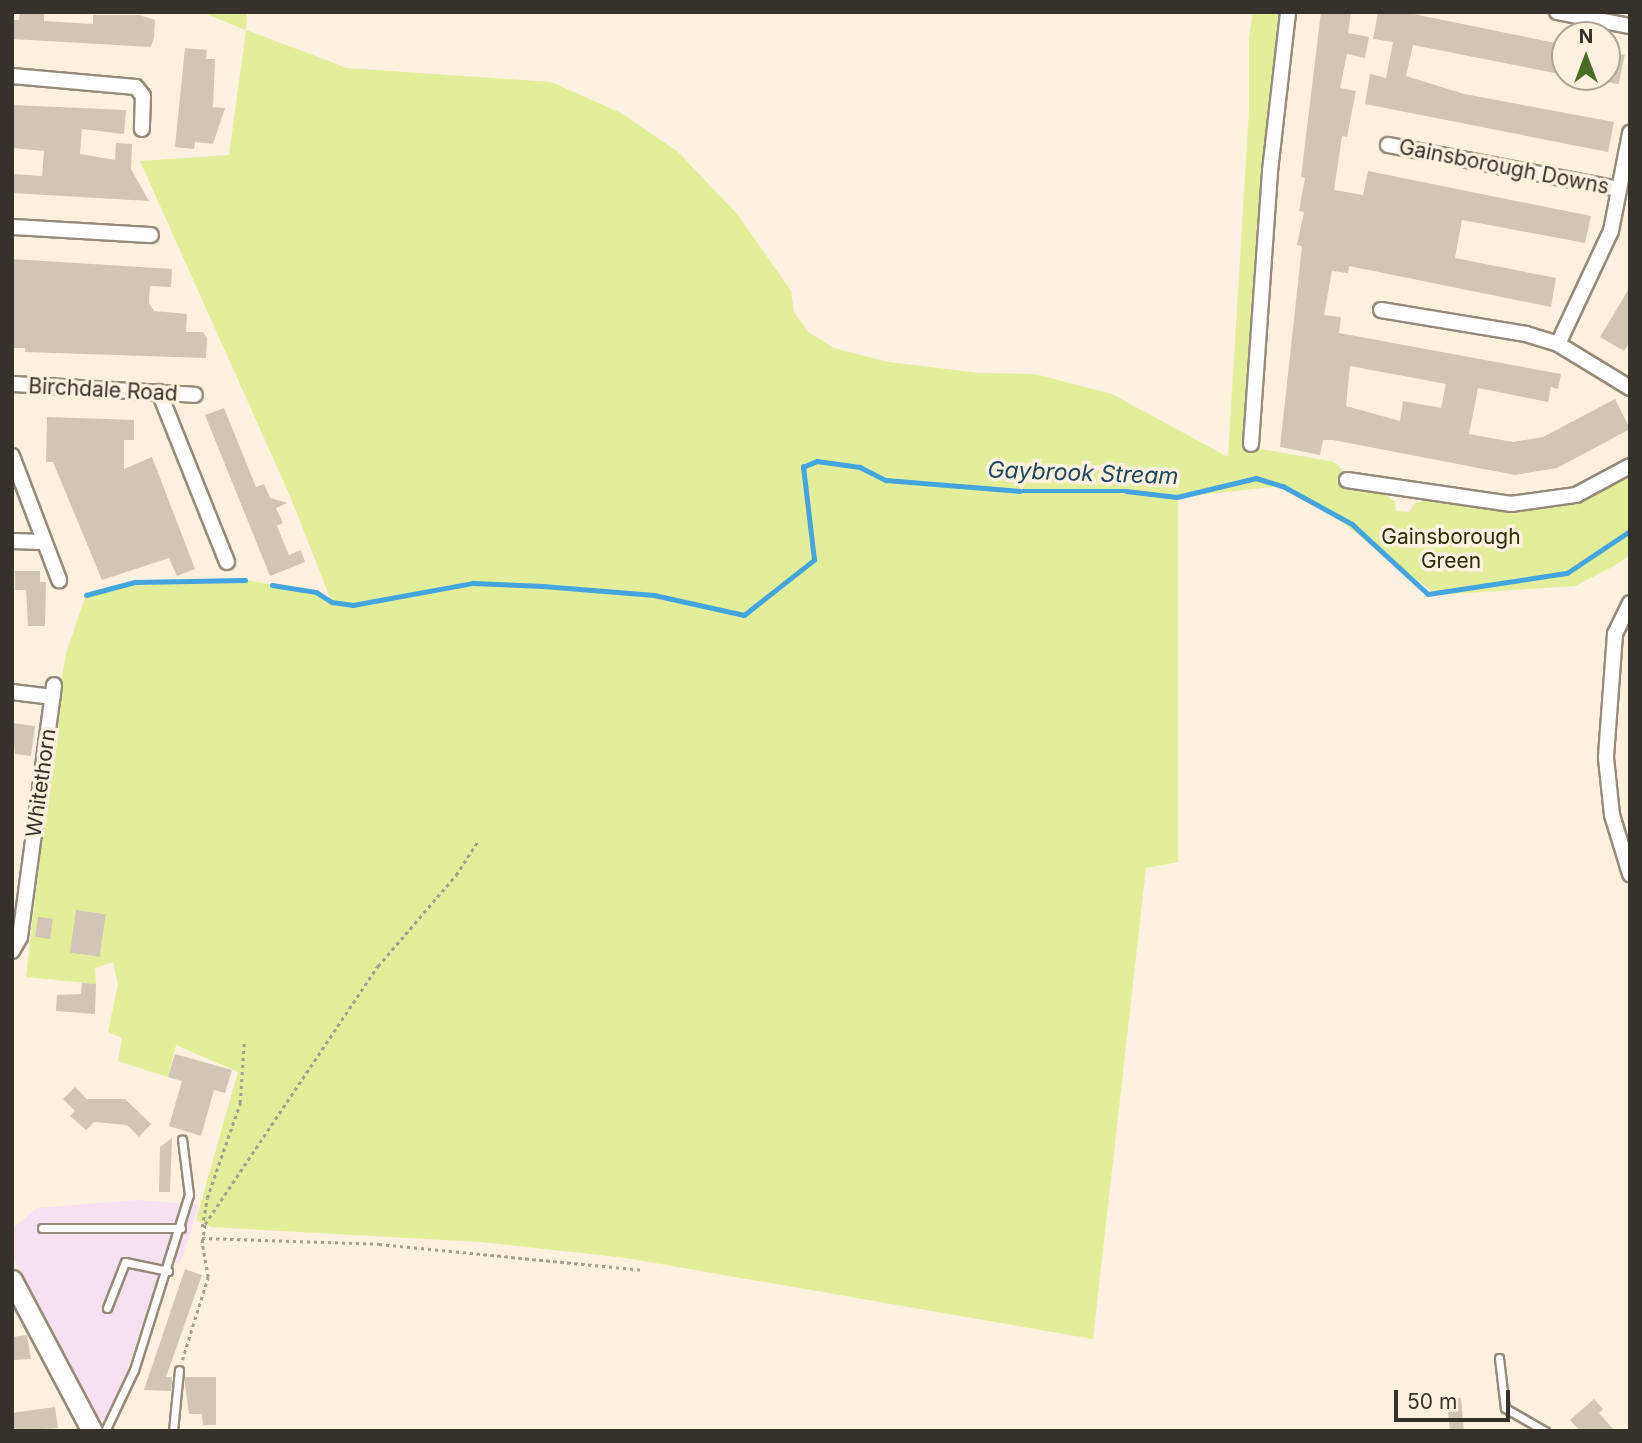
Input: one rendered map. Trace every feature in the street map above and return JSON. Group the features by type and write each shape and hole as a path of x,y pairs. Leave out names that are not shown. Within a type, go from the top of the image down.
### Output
{"street":[{"path":"1251,444 1270,171 1287,12"},
{"path":"1557,12 1630,26"},
{"path":"12,76 136,87 143,96 142,129"},
{"path":"1558,344 1599,264 1619,189 1630,133"},
{"name":"Gainsborough Downs","path":"1388,145 1619,189"},
{"path":"12,227 151,235"},
{"path":"1381,310 1526,334 1558,344 1630,388"},
{"name":"Birchdale Road","path":"12,384 195,395"},
{"path":"159,393 228,562"},
{"path":"12,456 42,542 59,580"},
{"path":"1347,480 1511,504 1576,495 1630,466"},
{"path":"12,541 42,542"},
{"path":"1630,603 1615,634 1606,758 1612,815 1630,874"},
{"name":"Whitethorn","path":"12,692 53,691 20,937 12,951"},
{"path":"12,1280 19,1308 92,1431"}],"lane":[{"path":"105,1431 134,1370 190,1195 182,1139"},
{"path":"42,1228 180,1228"},
{"path":"107,1308 125,1262 168,1270"},
{"path":"1499,1358 1505,1408 1545,1431"},
{"path":"173,1431 179,1370"}],"path":[{"path":"201,1230 378,966 457,875 478,841"},
{"path":"179,1370 208,1277 201,1230 207,1199 240,1103 244,1043"},
{"path":"202,1238 379,1244 642,1270"}],"shaded area":[{"path":"138,1200 199,1205 180,1264 168,1260 162,1264 114,1410 101,1421 12,1255 12,1229 37,1208"}],"green space":[{"path":"201,12 247,12 246,30"},
{"name":"Gainsborough Green","path":"1253,12 1280,12 1263,161 1244,446 1334,462 1342,469 1340,485 1380,491 1395,502 1396,511 1409,512 1415,503 1427,500 1499,511 1554,507 1630,473 1630,555 1614,566 1575,586 1437,595 1327,511 1281,486 1178,497 1178,862 1146,868 1093,1339 626,1258 481,1242 211,1227 196,1220 238,1072 176,1045 168,1077 118,1061 122,1038 108,1032 118,984 113,962 95,968 96,984 26,977 57,708 66,653 86,595 135,582 245,580 316,592 331,600 290,496 140,161 229,155 246,30 347,68 551,82 621,113 678,152 738,215 791,291 794,312 808,332 834,348 888,362 980,373 1035,374 1112,394 1228,457 1249,111 1249,37"}],"building":[{"path":"20,12 44,12 44,21 93,24 93,15 139,15 155,20 154,37 151,47 12,39 12,20 19,20"},
{"path":"1321,12 1351,12 1348,33 1369,37 1365,58 1347,54 1340,88 1356,91 1347,137 1342,136 1334,190 1363,195 1368,171 1591,216 1585,243 1462,220 1455,258 1556,278 1551,307 1349,266 1348,273 1332,271 1324,315 1341,317 1339,333 1561,374 1558,389 1551,387 1548,402 1478,388 1469,434 1513,442 1543,437 1615,399 1630,429 1557,468 1515,475 1333,440 1323,440 1320,455 1280,447 1302,246 1297,245 1304,212 1299,211 1305,178 1301,177","holes":["1350,366 1446,384 1441,408 1403,401 1400,421 1346,406"]},
{"path":"1378,12 1404,12 1551,42 1551,72 1413,45 1406,76 1464,94 1614,122 1608,152 1365,104 1370,74 1386,78 1393,42 1373,39"},
{"path":"185,48 207,50 206,59 215,59 213,107 225,108 213,144 195,142 194,149 175,147"},
{"path":"1621,54 1625,55 1621,72"},
{"path":"12,105 126,110 124,134 82,129 80,154 115,160 116,143 132,144 131,169 149,201 12,193 13,174 42,176 44,151 13,148"},
{"path":"12,259 172,269 171,287 150,286 149,303 154,311 187,314 186,332 203,332 207,338 206,358 25,352 25,348 12,348"},
{"path":"1630,287 1630,342 1624,351 1600,337"},
{"path":"224,408 256,487 264,484 270,498 287,503 276,508 283,523 277,526 289,555 301,550 305,562 270,576 205,415"},
{"path":"47,417 134,420 134,440 124,440 124,469 152,457 195,569 177,576 169,558 102,580 53,462 46,462"},
{"path":"15,571 40,571 40,582 46,582 45,626 28,626 26,590 15,590"},
{"path":"12,723 35,726 31,756 15,754"},
{"path":"76,910 106,914 100,957 70,953"},
{"path":"38,917 53,919 50,939 35,937"},
{"path":"82,983 96,984 95,1014 56,1011 57,995 81,994"},
{"path":"175,1054 232,1070 225,1093 214,1090 201,1136 169,1126 182,1081 168,1077"},
{"path":"75,1087 87,1099 125,1099 151,1124 139,1137 127,1125 94,1122 86,1130 70,1116 75,1111 63,1099"},
{"path":"172,1138 170,1192 159,1192 160,1147"},
{"path":"185,1269 202,1275 166,1377 172,1377 171,1391 144,1390"},
{"path":"27,1335 31,1359 12,1360 12,1337"},
{"path":"184,1377 216,1377 216,1425 203,1425 202,1414 189,1414"},
{"path":"1461,1398 1464,1431 1450,1431 1447,1399"},
{"path":"1594,1399 1603,1409 1599,1413 1615,1431 1580,1431 1570,1420"},
{"path":"55,1407 58,1428 12,1431 12,1413"}],"waterway":[{"name":"Gaybrook Stream","path":"272,585 316,592 332,602 353,605 473,583 543,586 654,595 744,615 814,560 803,467 817,461 860,467 886,480 1020,491 1126,491 1177,497 1256,478 1283,486 1352,524 1428,594 1567,573 1630,531"},
{"name":"Gaybrook Stream","path":"86,595 135,582 245,580"}]}
